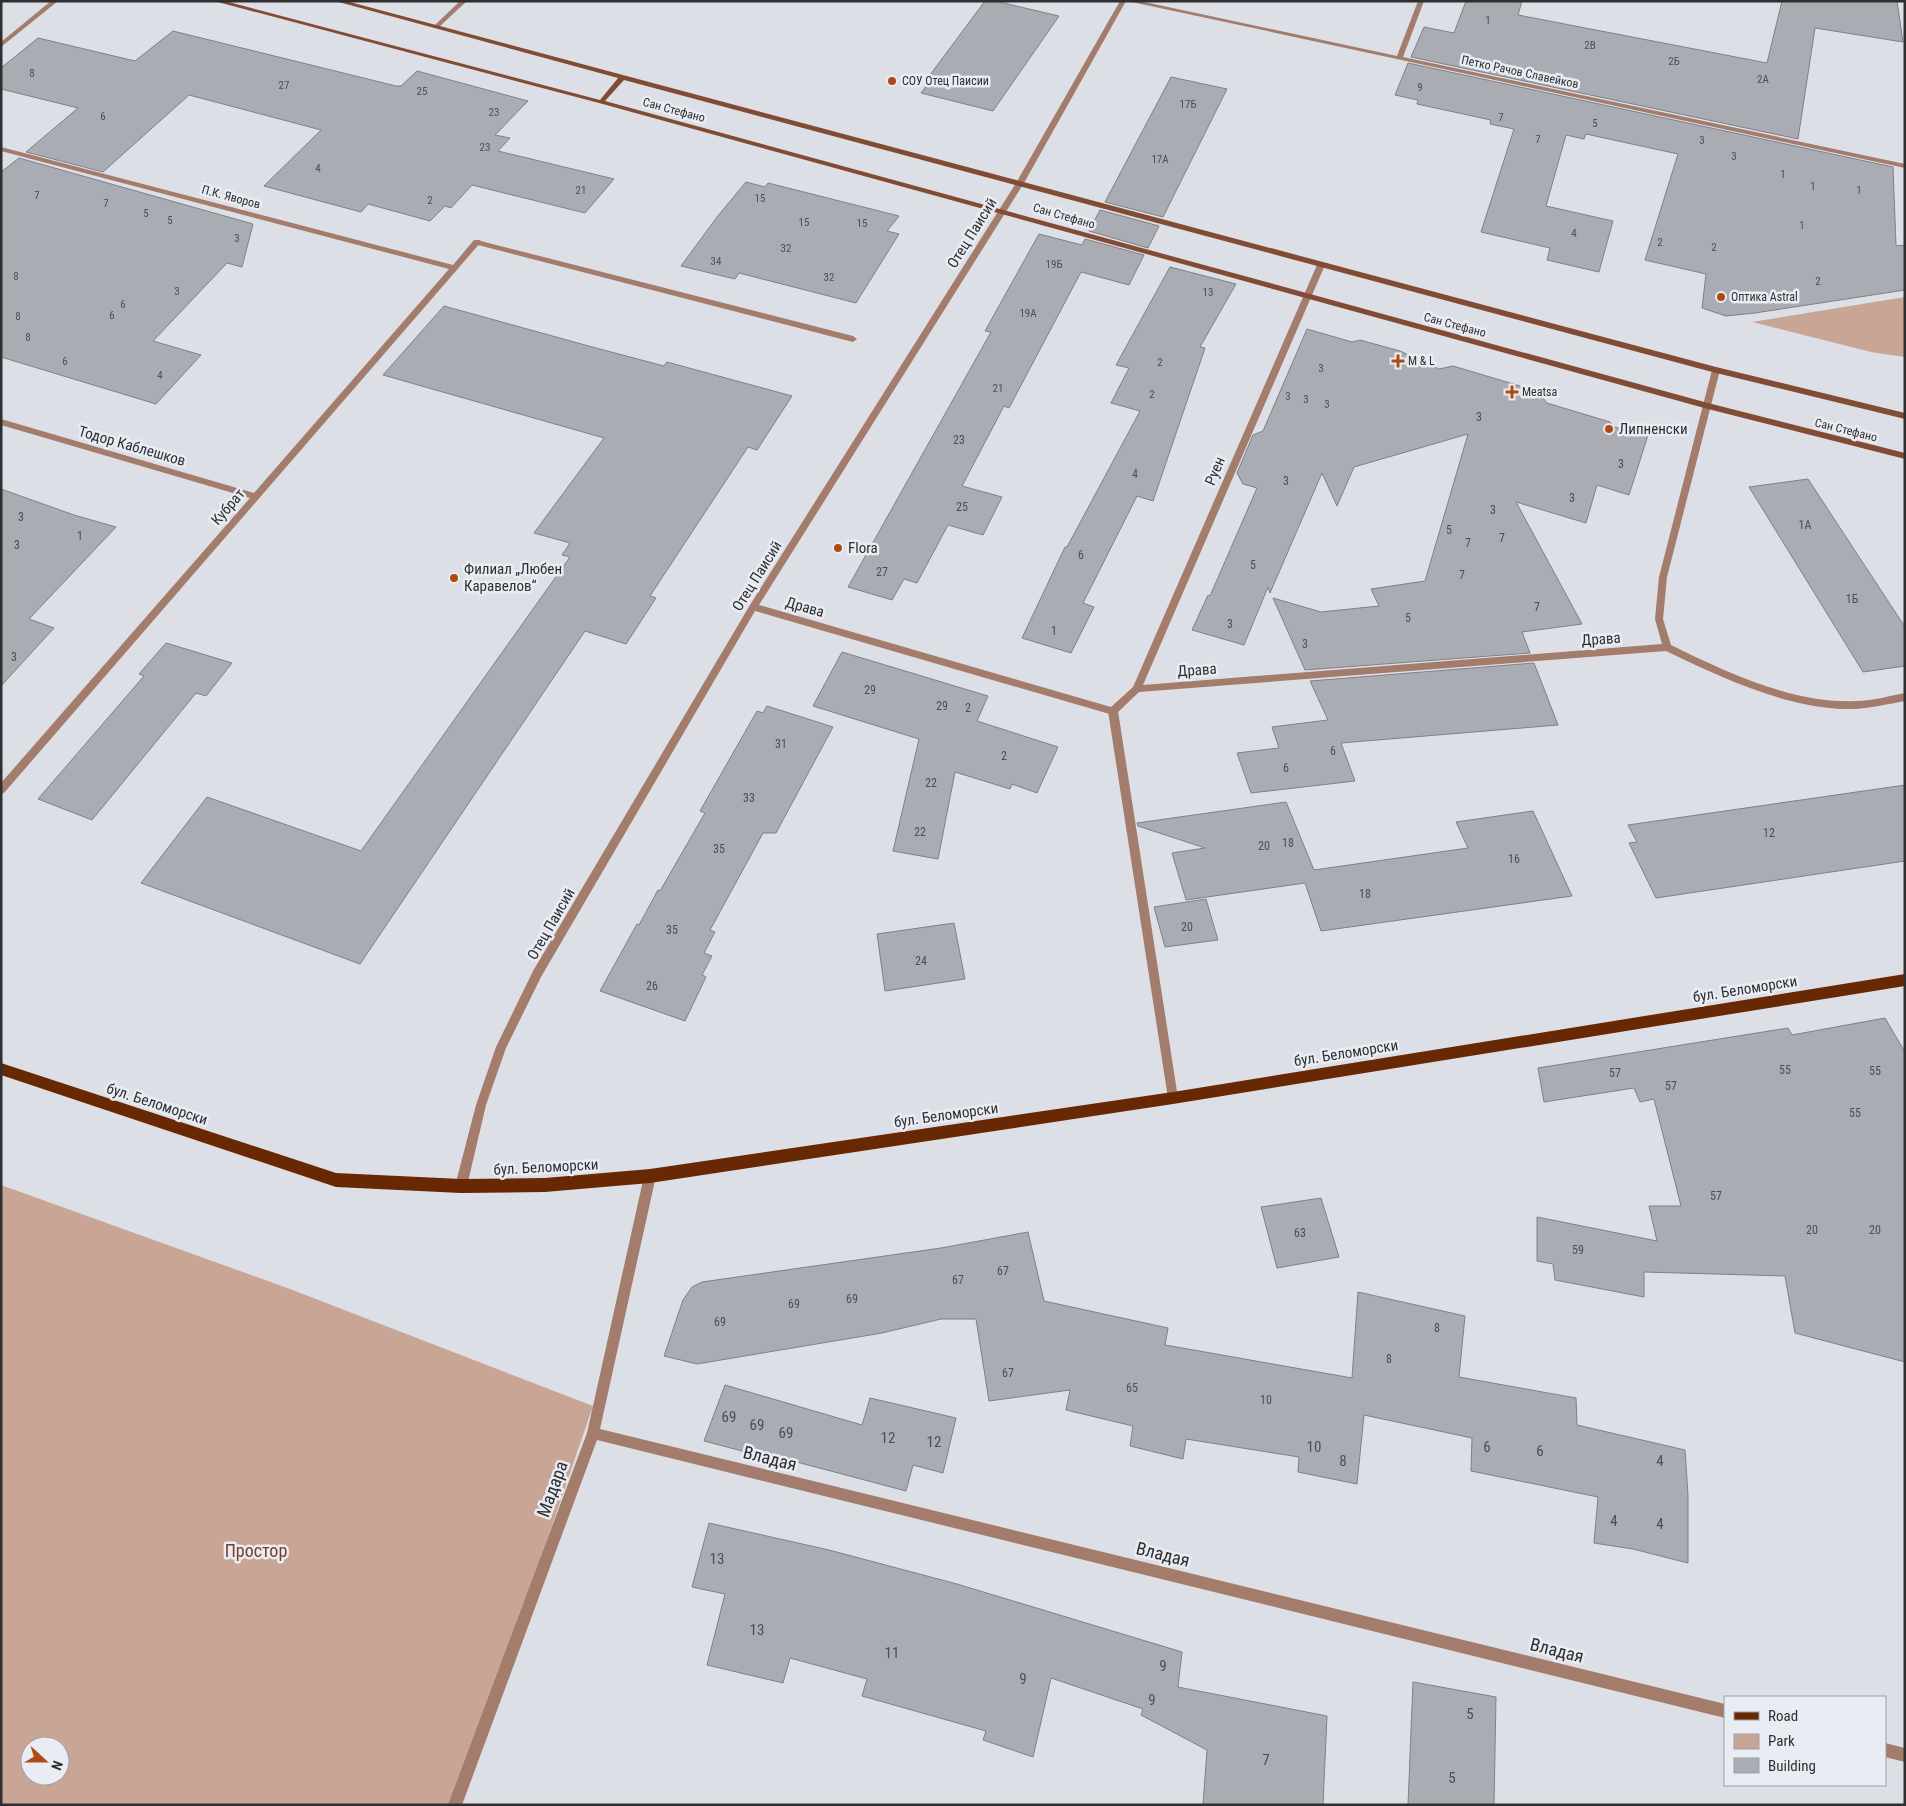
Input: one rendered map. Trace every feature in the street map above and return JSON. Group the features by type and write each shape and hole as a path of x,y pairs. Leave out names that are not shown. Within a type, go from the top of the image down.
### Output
{"main road":[{"name":"Сан Стефано","path":"217,1 1002,210 1306,296 1708,406 1905,456"},
{"name":"Сан Стефано","path":"338,1 1716,370 1905,416"},
{"path":"601,102 623,77"},
{"name":"бул. Беломорски","path":"1,1068 336,1180 461,1186 545,1185 650,1176 1174,1098 1905,980"}],"street":[{"path":"1,46 55,1"},
{"path":"437,26 464,1"},
{"name":"Отец Паисий","path":"461,1186 480,1105 498,1055 537,974 753,607 1020,183 1123,1"},
{"name":"Петко Рачов Славейков","path":"1130,1 1905,166"},
{"path":"1399,58 1421,1"},
{"name":"П.К. Яворов","path":"1,149 455,268"},
{"name":"Кубрат","path":"1,790 477,242 853,339"},
{"name":"Руен","path":"1137,689 1321,265"},
{"path":"1716,370 1663,577 1660,619 1666,647 1708,668 1792,696 1849,705 1905,697"},
{"name":"Тодор Каблешков","path":"1,422 255,496"},
{"name":"Драва","path":"753,607 1113,712"},
{"name":"Драва","path":"1137,689 1666,647"},
{"path":"1137,689 1113,712 1174,1098"},
{"name":"Мадара","path":"455,1805 593,1434 650,1176"},
{"name":"Владая","path":"593,1434 1724,1711"},
{"path":"1886,1750 1905,1755"}],"green space":[{"path":"1905,297 1905,357 1871,352 1752,322"},
{"name":"Простор","path":"1,1185 290,1289 593,1406 456,1805 1,1805"}],"building":[{"path":"985,1 995,1 1059,16 993,111 921,93 934,76 930,75"},
{"path":"1466,1 1522,1 1518,15 1767,63 1782,1 1897,1 1903,42 1815,28 1798,139 1411,57 1424,27 1454,33"},
{"path":"173,31 396,86 401,86 417,71 528,101 495,135 510,138 498,151 614,179 585,213 472,185 451,208 445,206 430,221 368,204 361,212 264,186 321,130 189,95 103,172 26,152 78,108 1,89 1,68 38,38 135,61"},
{"path":"1408,63 1893,167 1896,246 1905,245 1905,290 1726,316 1702,308 1706,274 1645,260 1678,154 1586,134 1584,139 1566,135 1546,206 1613,221 1599,272 1547,260 1550,248 1481,232 1514,129 1490,124 1491,120 1417,104 1418,100 1395,95"},
{"path":"1171,77 1227,89 1163,217 1105,202"},
{"path":"19,158 253,224 242,267 227,263 153,341 201,355 156,404 1,357 1,172"},
{"path":"746,182 765,187 768,183 899,216 887,231 899,234 856,303 739,273 735,279 681,266 717,217"},
{"path":"1100,210 1159,226 1148,248 1089,231"},
{"path":"1039,234 1082,245 1085,239 1144,255 1129,285 1081,272 1009,408 1004,406 962,486 1002,497 983,535 948,525 917,583 904,579 892,600 848,587 991,332 985,331"},
{"path":"1170,267 1236,284 1200,347 1205,348 1153,501 1137,496 1083,603 1094,607 1071,653 1022,638 1065,547 1067,547 1140,411 1111,403 1129,368 1116,365"},
{"path":"444,306 664,366 667,362 792,396 757,450 748,447 650,596 656,598 626,644 585,631 360,964 141,883 207,797 361,851 570,557 562,555 570,543 534,533 604,438 383,375"},
{"path":"1307,329 1352,342 1360,340 1400,351 1439,369 1453,366 1537,391 1547,403 1610,422 1614,427 1648,435 1629,495 1597,485 1586,523 1516,502 1582,624 1522,632 1530,653 1305,670 1273,598 1321,612 1379,606 1371,589 1425,581 1468,434 1354,467 1337,506 1322,473 1270,593 1268,587 1244,645 1192,630 1208,595 1210,596 1257,488 1243,484 1237,473 1253,435 1263,431"},
{"path":"1808,479 1905,627 1905,666 1863,672 1749,487"},
{"path":"1,489 74,515 116,527 29,619 54,628 1,686"},
{"path":"166,643 232,663 206,696 196,693 92,820 38,799 144,676 139,674"},
{"path":"842,652 988,696 977,721 1058,747 1037,793 1012,784 1010,789 955,772 938,859 893,851 919,739 813,706"},
{"path":"1534,663 1558,725 1341,743 1355,781 1251,793 1237,753 1279,748 1272,727 1328,720 1310,681"},
{"path":"767,706 833,727 776,833 763,833 710,930 715,932 704,953 712,956 702,975 706,977 685,1021 600,991 637,924 639,925 658,890 660,891 705,813 700,811 757,711 763,713"},
{"path":"1905,785 1905,861 1656,898 1629,843 1637,842 1628,825"},
{"path":"1286,802 1314,870 1468,848 1456,822 1533,811 1572,896 1321,931 1305,883 1186,900 1172,853 1205,848 1138,826 1137,823"},
{"path":"1206,899 1218,940 1165,947 1154,907"},
{"path":"954,923 965,979 885,991 877,934"},
{"path":"1885,1018 1905,1052 1905,1362 1795,1333 1785,1276 1644,1272 1644,1297 1555,1280 1553,1264 1537,1261 1537,1217 1657,1241 1649,1206 1681,1206 1654,1099 1640,1102 1634,1088 1544,1102 1538,1068 1788,1028 1792,1035"},
{"path":"1321,1198 1339,1257 1277,1268 1261,1207"},
{"path":"1028,1232 1044,1301 1168,1328 1165,1345 1352,1378 1358,1292 1465,1316 1459,1377 1576,1398 1577,1425 1685,1450 1688,1495 1688,1563 1633,1549 1594,1543 1598,1497 1471,1471 1472,1438 1364,1415 1357,1484 1298,1472 1299,1457 1186,1439 1183,1459 1130,1446 1133,1426 1066,1410 1070,1390 989,1401 976,1319 941,1319 882,1333 697,1364 664,1356 683,1300 692,1287 702,1282 941,1248"},
{"path":"725,1385 862,1425 870,1398 956,1418 943,1473 913,1465 906,1491 793,1461 792,1463 704,1441"},
{"path":"709,1523 829,1550 957,1584 1182,1652 1178,1687 1327,1716 1323,1805 1203,1805 1207,1750 1141,1715 1143,1709 1051,1678 1033,1757 983,1740 986,1731 862,1696 867,1679 790,1658 783,1683 707,1665 725,1594 692,1587"},
{"path":"1413,1682 1496,1697 1494,1805 1408,1805"}],"place":[{"name":"СОУ Отец Паисии","path":"892,81"},
{"name":"Оптика Astral","path":"1721,297"},
{"name":"M & L","path":"1398,361"},
{"name":"Meatsa","path":"1512,392"},
{"name":"Липненски","path":"1609,429"},
{"name":"Flora","path":"838,548"},
{"name":"Филиал „Любен Каравелов“","path":"454,578"}]}
